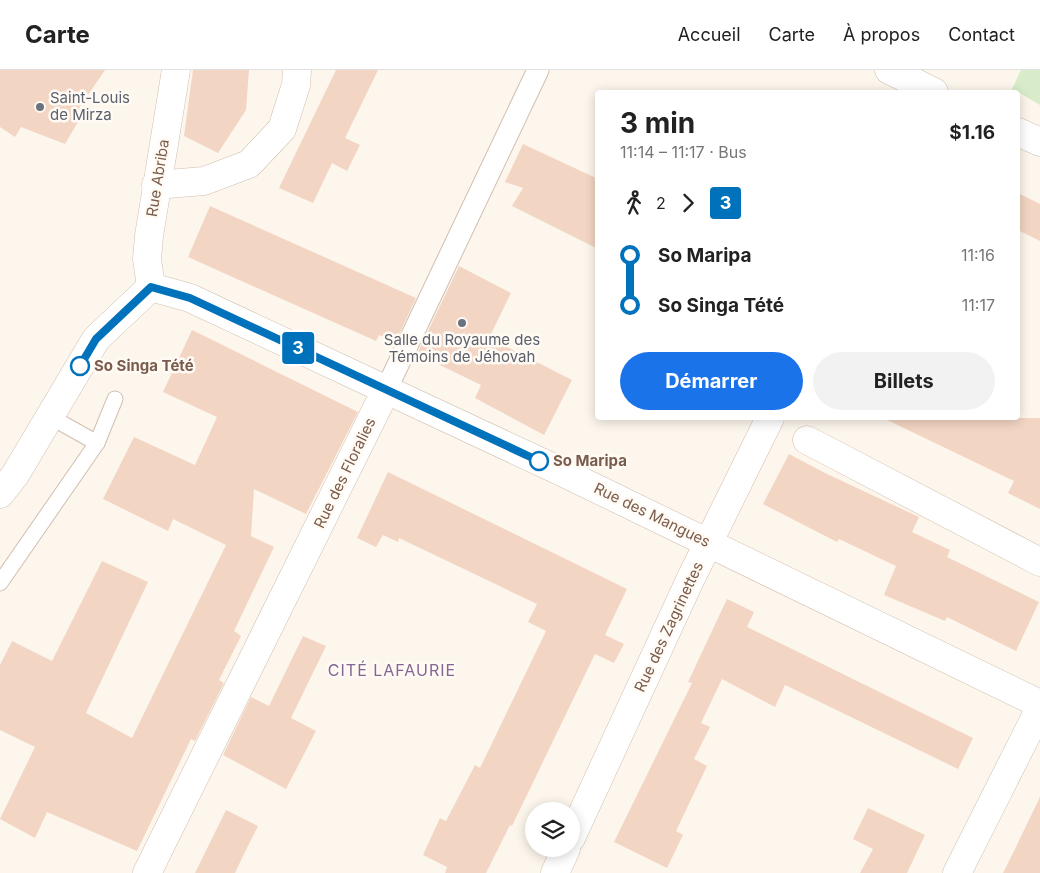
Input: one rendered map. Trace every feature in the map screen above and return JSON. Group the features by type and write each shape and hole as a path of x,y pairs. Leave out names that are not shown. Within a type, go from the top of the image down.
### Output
{"street":[{"name":"Rue Abriba","path":"151,287 147,259 156,185 176,70"},
{"path":"156,185 204,181 249,164 282,129 296,85 297,70"},
{"name":"Rue des Floralies","path":"147,873 386,390 538,70"},
{"path":"890,70 929,90"},
{"path":"1020,133 1040,142"},
{"path":"0,494 16,475 96,339 151,287"},
{"name":"Rue des Mangues","path":"151,287 190,298 386,390 708,542 1040,706"},
{"name":"Rue des Zagrinettes","path":"580,819 708,542 769,420"},
{"path":"807,440 1040,562"},
{"path":"957,873 1040,706"},
{"path":"555,873 562,857"}],"lane":[{"path":"0,583 96,443 115,399"},
{"path":"49,416 96,443"}],"green space":[{"path":"1021,70 1040,70 1040,105 1020,93 1020,90 1011,90"}],"building":[{"name":"Saint-Louis de Mirza","path":"0,70 105,70 77,111 82,115 65,144 21,127 15,137 0,127"},
{"path":"193,70 249,70 246,110 218,153 184,136"},
{"path":"336,70 378,70 345,138 360,145 347,171 332,163 313,203 279,188"},
{"path":"523,144 595,178 595,248 512,206 523,188 505,182"},
{"path":"1020,194 1040,204 1040,241 1020,231"},
{"path":"210,206 416,298 395,343 379,335 376,341 188,257"},
{"path":"459,266 511,293 489,338 572,380 544,435 475,398 481,385 417,354"},
{"path":"192,330 358,412 306,514 254,489 251,536 274,547 234,631 241,636 219,680 224,683 195,741 191,739 137,851 47,812 35,838 0,819 35,747 0,730 0,665 12,641 52,661 102,561 148,582 86,713 132,738 226,545 173,519 168,531 103,499 134,437 195,465 217,417 163,392"},
{"path":"1020,418 1040,418 1040,509 1008,493 1014,481 887,420 1020,420"},
{"path":"789,454 919,517 912,532 950,550 947,557 1039,602 1016,651 947,617 945,621 884,595 896,566 839,539 837,542 763,504"},
{"path":"388,472 627,589 605,635 624,644 614,663 595,654 512,826 510,825 486,873 445,873 447,867 423,855 440,818 446,821 475,765 480,768 546,631 528,622 537,604 399,538 398,542 383,535 376,547 357,538"},
{"path":"727,599 754,612 747,627 973,738 958,769 785,685 775,707 722,679 701,723 710,727 694,759 707,766 676,831 683,835 667,868 614,842 692,683 688,682"},
{"path":"303,636 326,646 291,718 316,731 286,789 223,755 251,697 269,706"},
{"path":"1040,797 1040,873 1003,873 1014,851"},
{"path":"868,808 925,835 907,873 860,873 873,849 853,839"},
{"path":"226,810 258,826 235,873 195,873"}],"bus line":[{"name":"3","path":"80,366 96,339 134,301 151,287 190,298 539,461"}],"place":[{"name":"Saint-Louis de Mirza","path":"40,107"},
{"name":"Salle du Royaume des Témoins de Jéhovah","path":"462,323"},
{"name":"So Singa Tété","path":"80,366"},
{"name":"So Maripa","path":"539,461"}],"district":[{"name":"CITÉ LAFAURIE","path":"392,670"}]}
